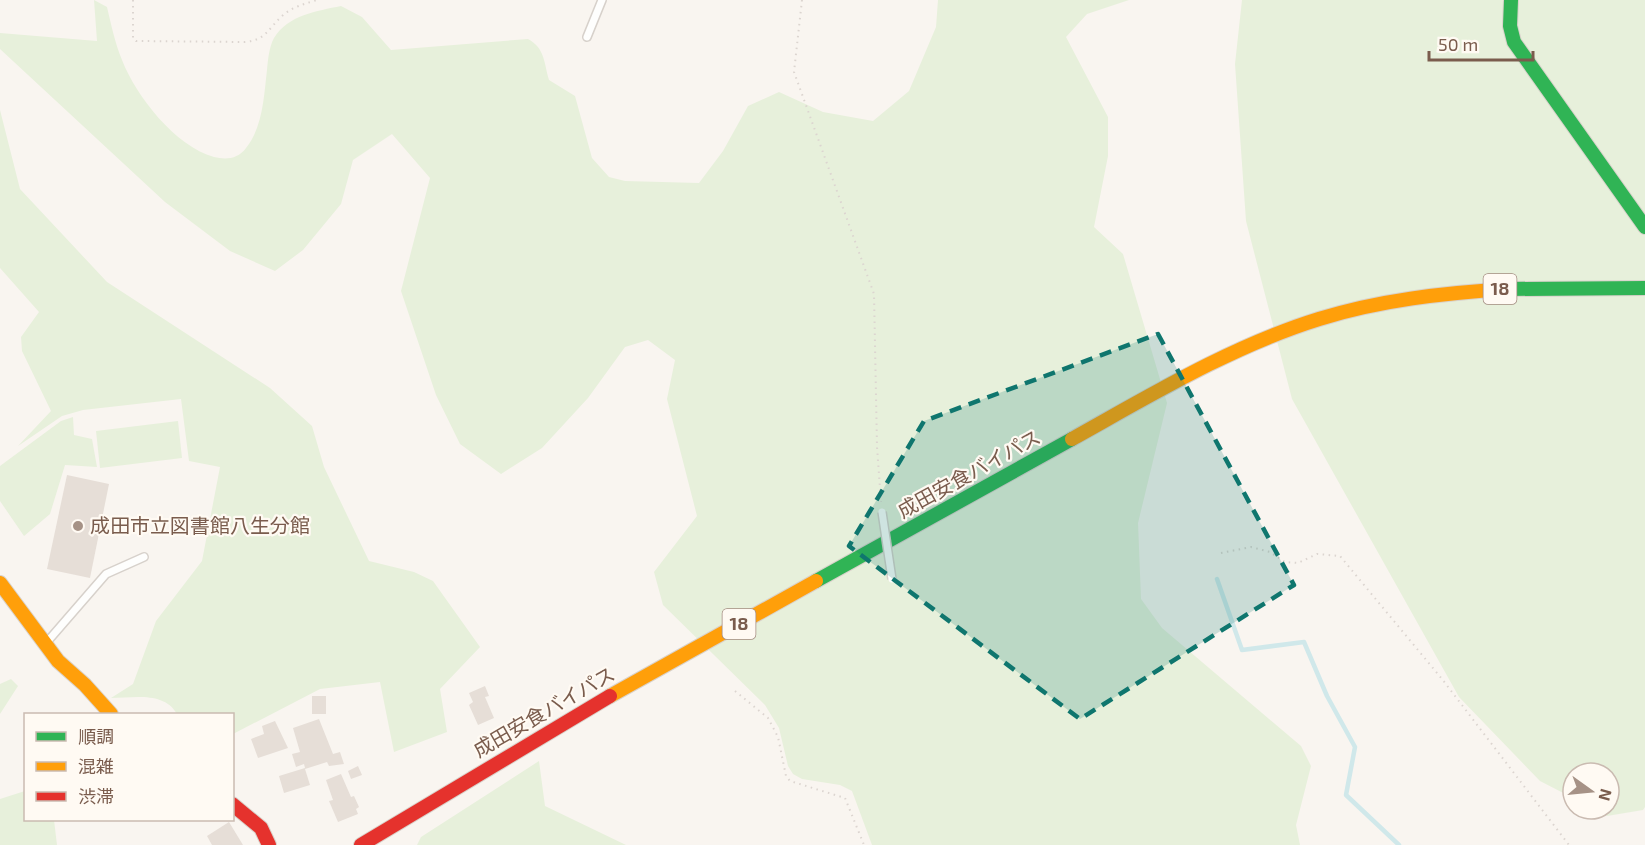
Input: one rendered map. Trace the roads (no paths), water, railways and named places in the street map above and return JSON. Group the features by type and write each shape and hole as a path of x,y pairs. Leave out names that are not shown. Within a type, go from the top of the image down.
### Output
{"main road":[{"path":"1511,0 1510,26 1514,42 1645,227"},
{"name":"成田安食バイパス","path":"361,845 551,730 1218,360 1317,320 1406,298 1466,291 1540,287 1645,288"},
{"path":"0,583 58,661 85,685 110,713"},
{"path":"234,806 261,828 269,845"}],"lane":[{"path":"587,37 602,0"},
{"path":"882,512 892,579"},
{"path":"45,643 106,574 144,557"}],"waterway":[{"path":"1217,579 1242,650 1304,642 1327,696 1355,747 1346,795 1399,845"}],"place":[{"name":"成田市立図書館八生分館","path":"78,526"}]}
